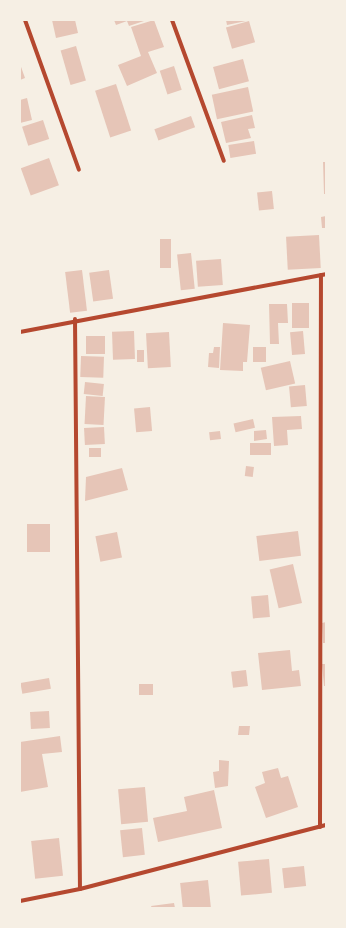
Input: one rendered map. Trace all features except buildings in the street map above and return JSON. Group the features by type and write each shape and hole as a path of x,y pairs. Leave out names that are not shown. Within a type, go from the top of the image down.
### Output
{"street":[{"path":"25,20 79,170"},
{"path":"172,20 224,161"},
{"path":"20,332 75,319 326,274"},
{"path":"320,827 321,275"},
{"path":"75,319 80,889"},
{"path":"20,901 80,889 326,826"}]}
